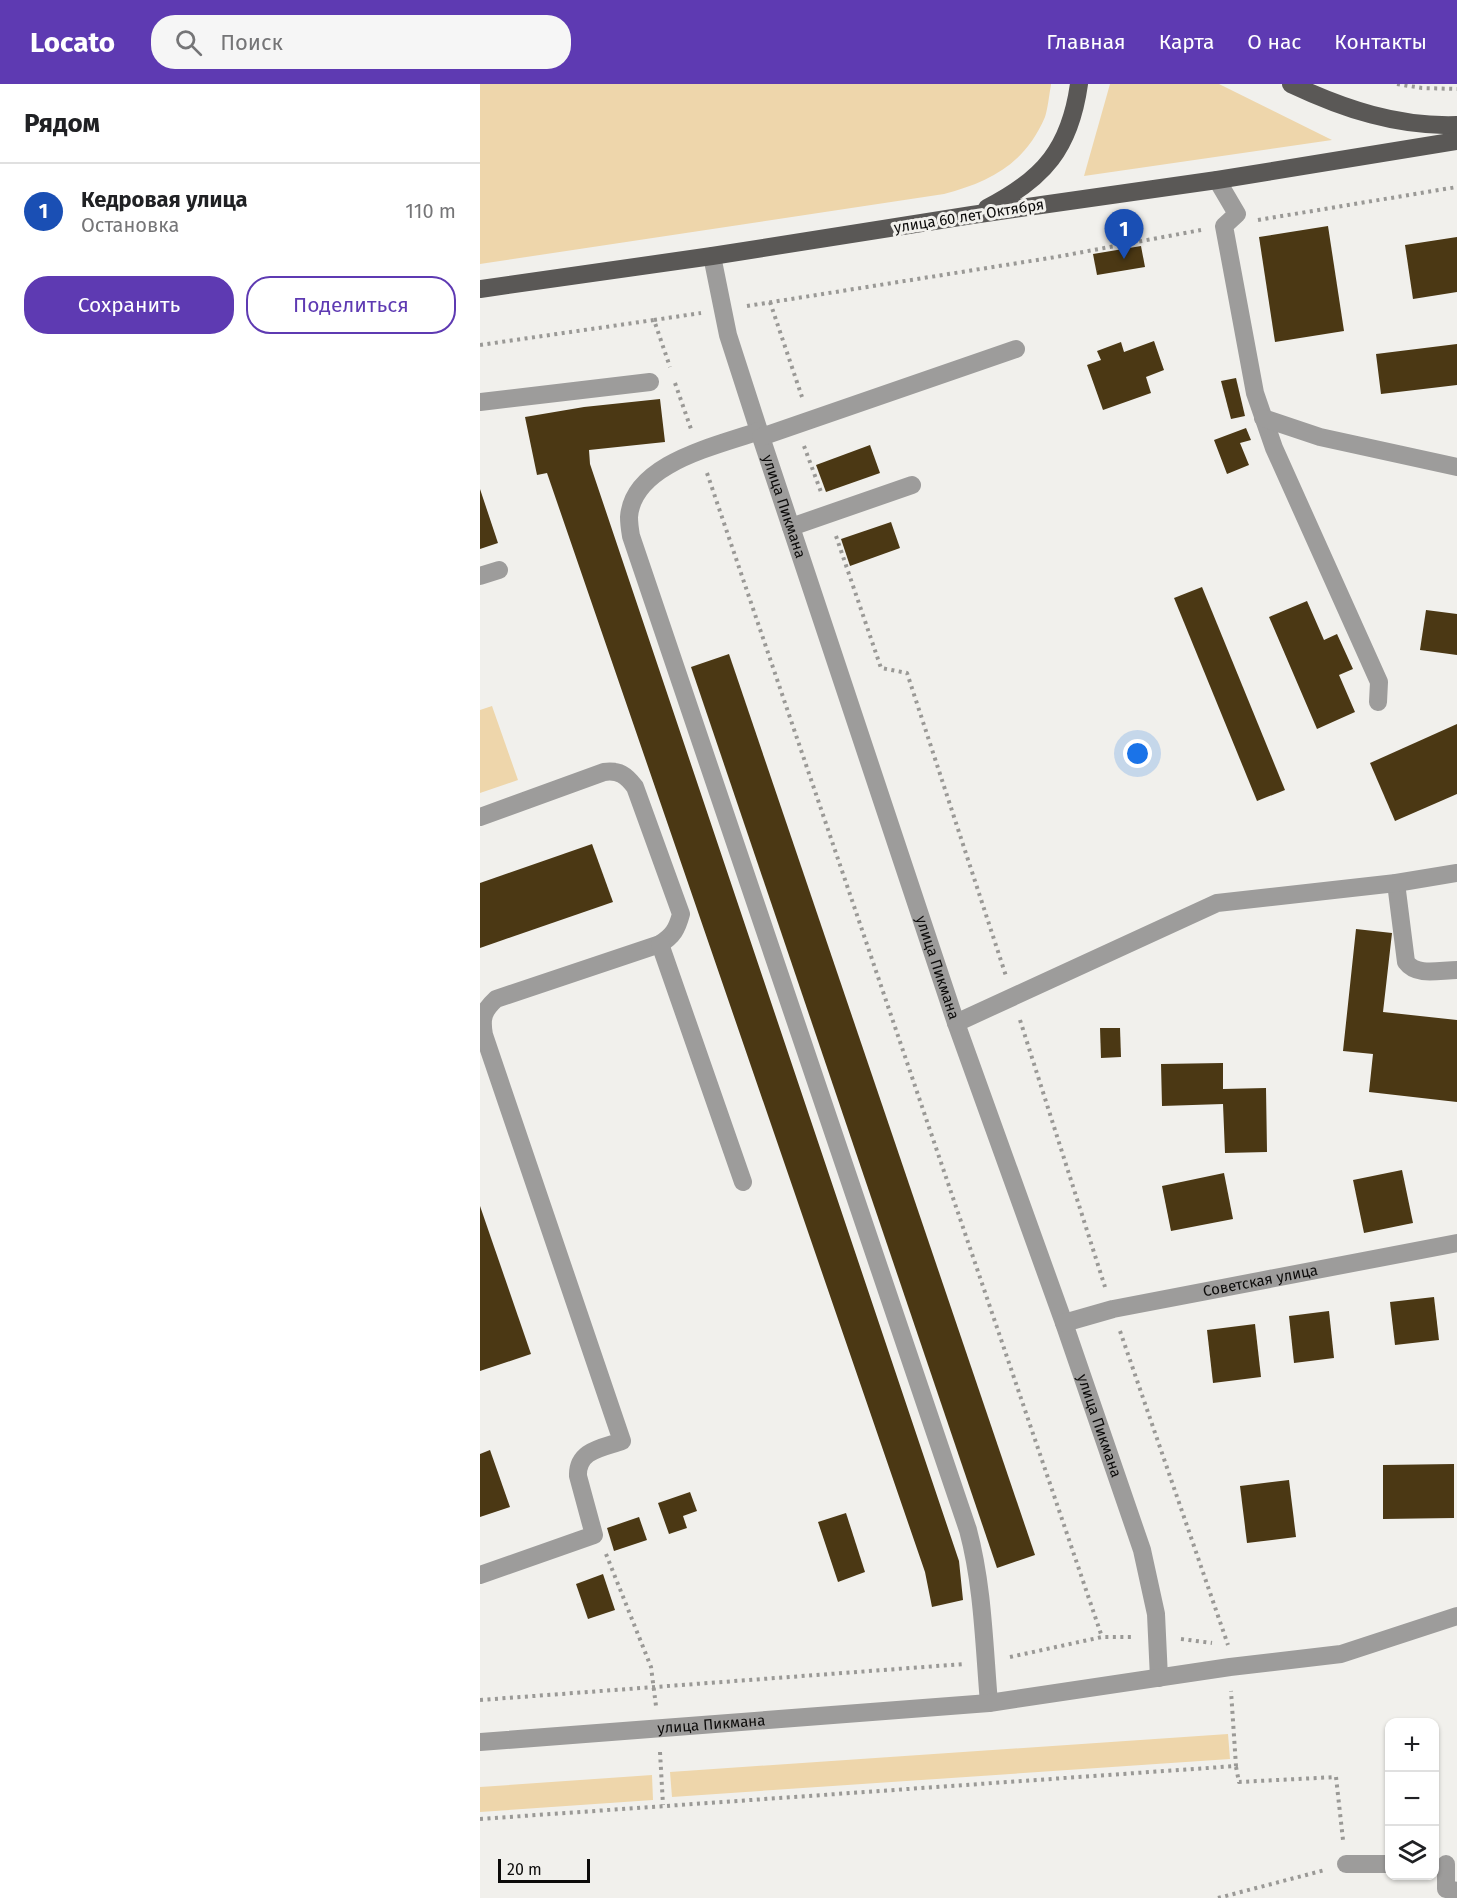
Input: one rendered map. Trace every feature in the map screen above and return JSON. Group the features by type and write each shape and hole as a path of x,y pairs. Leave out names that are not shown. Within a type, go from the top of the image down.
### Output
{"main road":[{"path":"972,215 1027,185 1056,155 1072,117 1079,84"},
{"path":"1291,84 1381,118 1408,123 1457,125"},
{"name":"улица 60 лет Октября","path":"480,289 1217,180 1457,141"}],"street":[{"path":"1217,180 1237,214 1224,226 1255,393 1274,448 1379,682 1378,702"},
{"name":"улица Пикмана","path":"712,256 722,310 760,434 956,1023 1064,1323 1142,1550 1156,1614 1159,1678"},
{"path":"989,1703 980,1584 968,1530 631,536 629,518 632,503 642,486 657,471 674,461 805,422 1016,349"},
{"path":"480,402 650,382"},
{"path":"1263,418 1320,437 1457,467"},
{"path":"791,527 912,485"},
{"path":"480,576 499,570"},
{"path":"480,818 604,772 615,771 627,777 635,787 681,914 677,928 671,937 660,944 496,999 486,1008 482,1020 484,1035 622,1441 586,1454 580,1460 578,1476 594,1535 480,1575"},
{"path":"956,1023 1217,903 1396,883 1457,873"},
{"path":"1396,883 1406,962 1411,969 1419,972 1457,970"},
{"path":"660,944 743,1182"},
{"name":"Советская улица","path":"1064,1323 1113,1309 1457,1243"},
{"name":"улица Пикмана","path":"480,1742 989,1703 1230,1667 1341,1654 1457,1616"},
{"path":"1346,1864 1385,1864"},
{"path":"1446,1864 1446,1889 1457,1891"}],"path":[{"path":"1397,84 1422,88 1457,89"},
{"path":"480,345 722,310 1056,257 1457,187"},
{"path":"770,302 805,405 804,445 881,668 908,673 1113,1309 1228,1645 1239,1782 1336,1777 1346,1864 1218,1898"},
{"path":"480,1700 986,1663 1102,1637 654,320"},
{"path":"594,1535 609,1559 651,1667 659,1728 663,1805"},
{"path":"480,1820 663,1805 1236,1766"}],"shaded area":[{"path":"480,84 1051,85 1045,117 1027,147 1004,169 961,189 944,194 480,264"},
{"path":"1110,84 1219,84 1332,140 1084,176"},
{"path":"492,706 518,780 480,793 480,710"},
{"path":"1228,1734 1230,1759 672,1797 670,1772"},
{"path":"652,1775 653,1800 480,1812 480,1787"}],"building":[{"path":"1328,226 1344,331 1275,342 1259,237"},
{"path":"1457,237 1457,292 1413,299 1405,245"},
{"path":"1141,246 1145,267 1097,275 1093,254"},
{"path":"1154,341 1164,370 1146,377 1151,393 1103,410 1087,365 1101,360 1097,351 1121,342 1124,352"},
{"path":"1457,344 1457,385 1381,394 1376,354"},
{"path":"1236,378 1245,416 1231,419 1221,381"},
{"path":"660,399 665,442 589,450 590,464 959,1561 963,1600 932,1607 925,1572 547,473 537,475 525,417 584,407"},
{"path":"1246,428 1251,440 1240,443 1249,465 1227,474 1214,440"},
{"path":"870,445 880,473 826,492 816,465"},
{"path":"480,489 498,543 480,549"},
{"path":"891,522 900,548 850,566 841,539"},
{"path":"1202,587 1285,790 1257,801 1174,598"},
{"path":"1307,601 1324,640 1337,634 1353,669 1339,675 1355,712 1317,729 1269,617"},
{"path":"1426,610 1457,614 1457,655 1420,650"},
{"path":"729,654 1035,1555 997,1568 691,667"},
{"path":"1457,724 1457,794 1395,821 1370,763"},
{"path":"592,844 613,902 480,948 480,883"},
{"path":"1356,929 1392,933 1383,1012 1457,1020 1457,1102 1369,1092 1373,1054 1343,1051"},
{"path":"1100,1028 1120,1028 1121,1057 1101,1058"},
{"path":"1223,1063 1223,1089 1266,1088 1267,1152 1225,1153 1223,1104 1162,1106 1161,1064"},
{"path":"1402,1170 1413,1223 1364,1233 1353,1180"},
{"path":"1224,1173 1233,1219 1171,1231 1162,1186"},
{"path":"480,1206 531,1354 480,1371"},
{"path":"1434,1297 1439,1340 1395,1345 1390,1302"},
{"path":"1329,1311 1334,1358 1294,1363 1289,1316"},
{"path":"1255,1324 1261,1377 1213,1383 1207,1330"},
{"path":"490,1450 510,1507 480,1517 480,1454"},
{"path":"1454,1464 1454,1518 1383,1519 1383,1465"},
{"path":"1289,1480 1296,1537 1247,1543 1240,1486"},
{"path":"690,1492 697,1511 683,1516 687,1528 669,1534 658,1503"},
{"path":"846,1513 865,1572 838,1582 818,1522"},
{"path":"639,1517 647,1540 614,1551 607,1528"},
{"path":"603,1574 615,1610 588,1619 576,1584"}],"place":[{"name":"Кедровая улица","path":"1124,259"}]}
